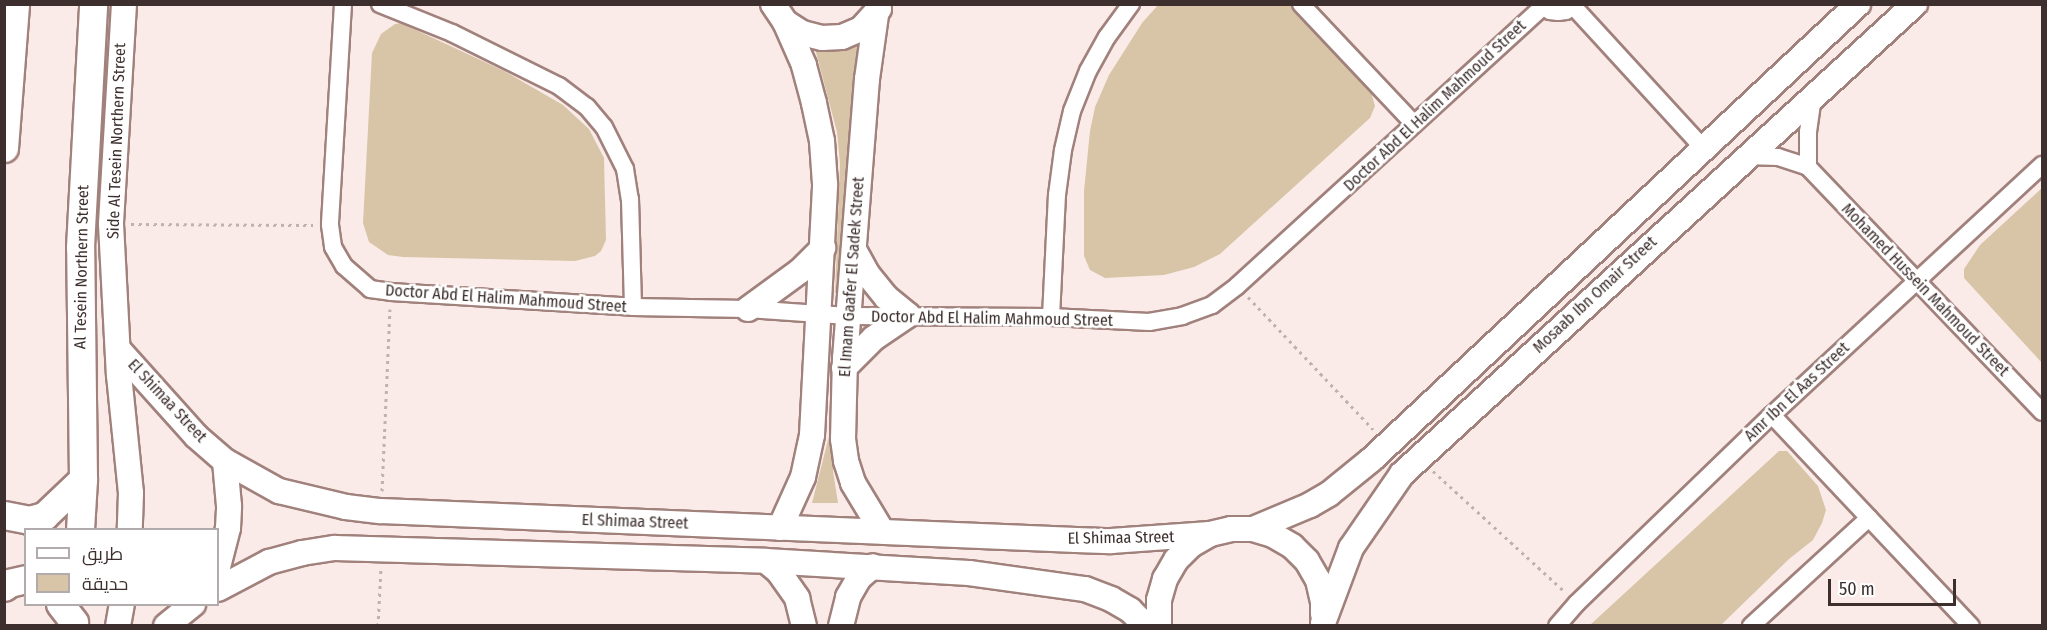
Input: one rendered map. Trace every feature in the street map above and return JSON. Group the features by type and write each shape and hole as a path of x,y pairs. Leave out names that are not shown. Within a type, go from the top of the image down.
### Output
{"main road":[{"path":"4,148 15,4"},
{"name":"Al Tesein Northern Street","path":"80,528 83,479 80,247 93,4"},
{"path":"4,515 29,520 44,516 83,479"},
{"path":"4,587 9,583 24,579"}],"street":[{"name":"Side Al Tesein Northern Street","path":"124,4 111,224 118,349 131,493 130,528"},
{"name":"Doctor Abd El Halim Mahmoud Street","path":"343,4 330,225 333,246 355,278 370,289 633,307 748,309 848,316 1051,317 1149,322 1182,316 1212,305 1237,286 1544,5"},
{"path":"380,4 452,33 559,86 587,107 604,127 625,169 630,199 633,307"},
{"path":"1051,317 1057,195 1063,150 1072,111 1088,72 1102,46 1131,4"},
{"path":"1301,4 1414,124"},
{"name":"Mosaab Ibn Omair Street","path":"1253,529 1291,515 1329,494 1372,459 1858,4"},
{"name":"Mosaab Ibn Omair Street","path":"1322,624 1351,548 1385,496 1419,457 1915,4"},
{"path":"1544,5 1558,12 1574,5 1704,149"},
{"path":"776,10 802,33 822,38 842,37 861,29 879,10"},
{"name":"El Imam Gaafer El Sadek Street","path":"776,10 804,65 822,141 825,184 824,248 812,435 803,477 780,528"},
{"name":"El Imam Gaafer El Sadek Street","path":"879,10 867,79 844,368 843,439 846,461 853,483 882,531"},
{"path":"1808,168 1808,132 1813,98"},
{"name":"Mohamed Hussein Mahmoud Street","path":"1746,156 1778,157 1808,168 2043,412"},
{"name":"Amr Ibn El Aas Street","path":"1557,626 1577,603 1772,415 2043,165"},
{"path":"748,309 792,278 824,248"},
{"path":"844,368 874,338 908,315 886,297 868,275 854,250"},
{"name":"El Shimaa Street","path":"118,349 196,436 225,460 279,491 346,507 381,511 1111,541 1210,534 1231,529 1253,529"},
{"path":"1772,415 1971,626"},
{"path":"219,563 228,528 230,506 225,460"},
{"path":"381,511 381,548"},
{"path":"1751,626 1869,518"},
{"path":"1253,529 1273,535 1292,546 1307,561 1318,580 1323,601 1322,624"},
{"path":"1159,626 1159,600 1165,579 1183,553 1210,534"},
{"path":"219,588 269,562 302,553 335,548 766,561 969,573 1084,589 1111,599 1130,610 1146,626"},
{"path":"766,561 779,572 796,598 804,626"},
{"path":"841,626 848,597 860,578 873,566"},
{"path":"118,626 122,606"},
{"path":"166,626 191,606"}],"path":[{"path":"111,224 330,225"},
{"path":"1237,286 1387,444"},
{"path":"381,511 391,292"},
{"path":"1419,457 1577,603"},
{"path":"378,626 381,548"}],"green space":[{"path":"1158,5 1295,5 1369,85 1375,106 1370,118 1220,254 1194,267 1164,275 1105,278 1090,270 1084,256 1084,191 1090,131 1095,107 1109,75 1142,23"},
{"path":"401,23 504,71 563,105 589,129 604,158 606,240 601,251 595,256 575,261 403,257 388,255 369,242 363,223 372,53 381,34 395,24"},
{"path":"863,39 846,294 835,293 840,164 837,132 813,41"},
{"path":"2042,188 2042,363 1964,278 1964,269 1980,245"},
{"path":"829,436 834,436 833,471 838,503 812,503"},
{"path":"1779,451 1787,451 1818,486 1826,510 1822,523 1813,540 1789,559 1721,625 1590,625"}]}
